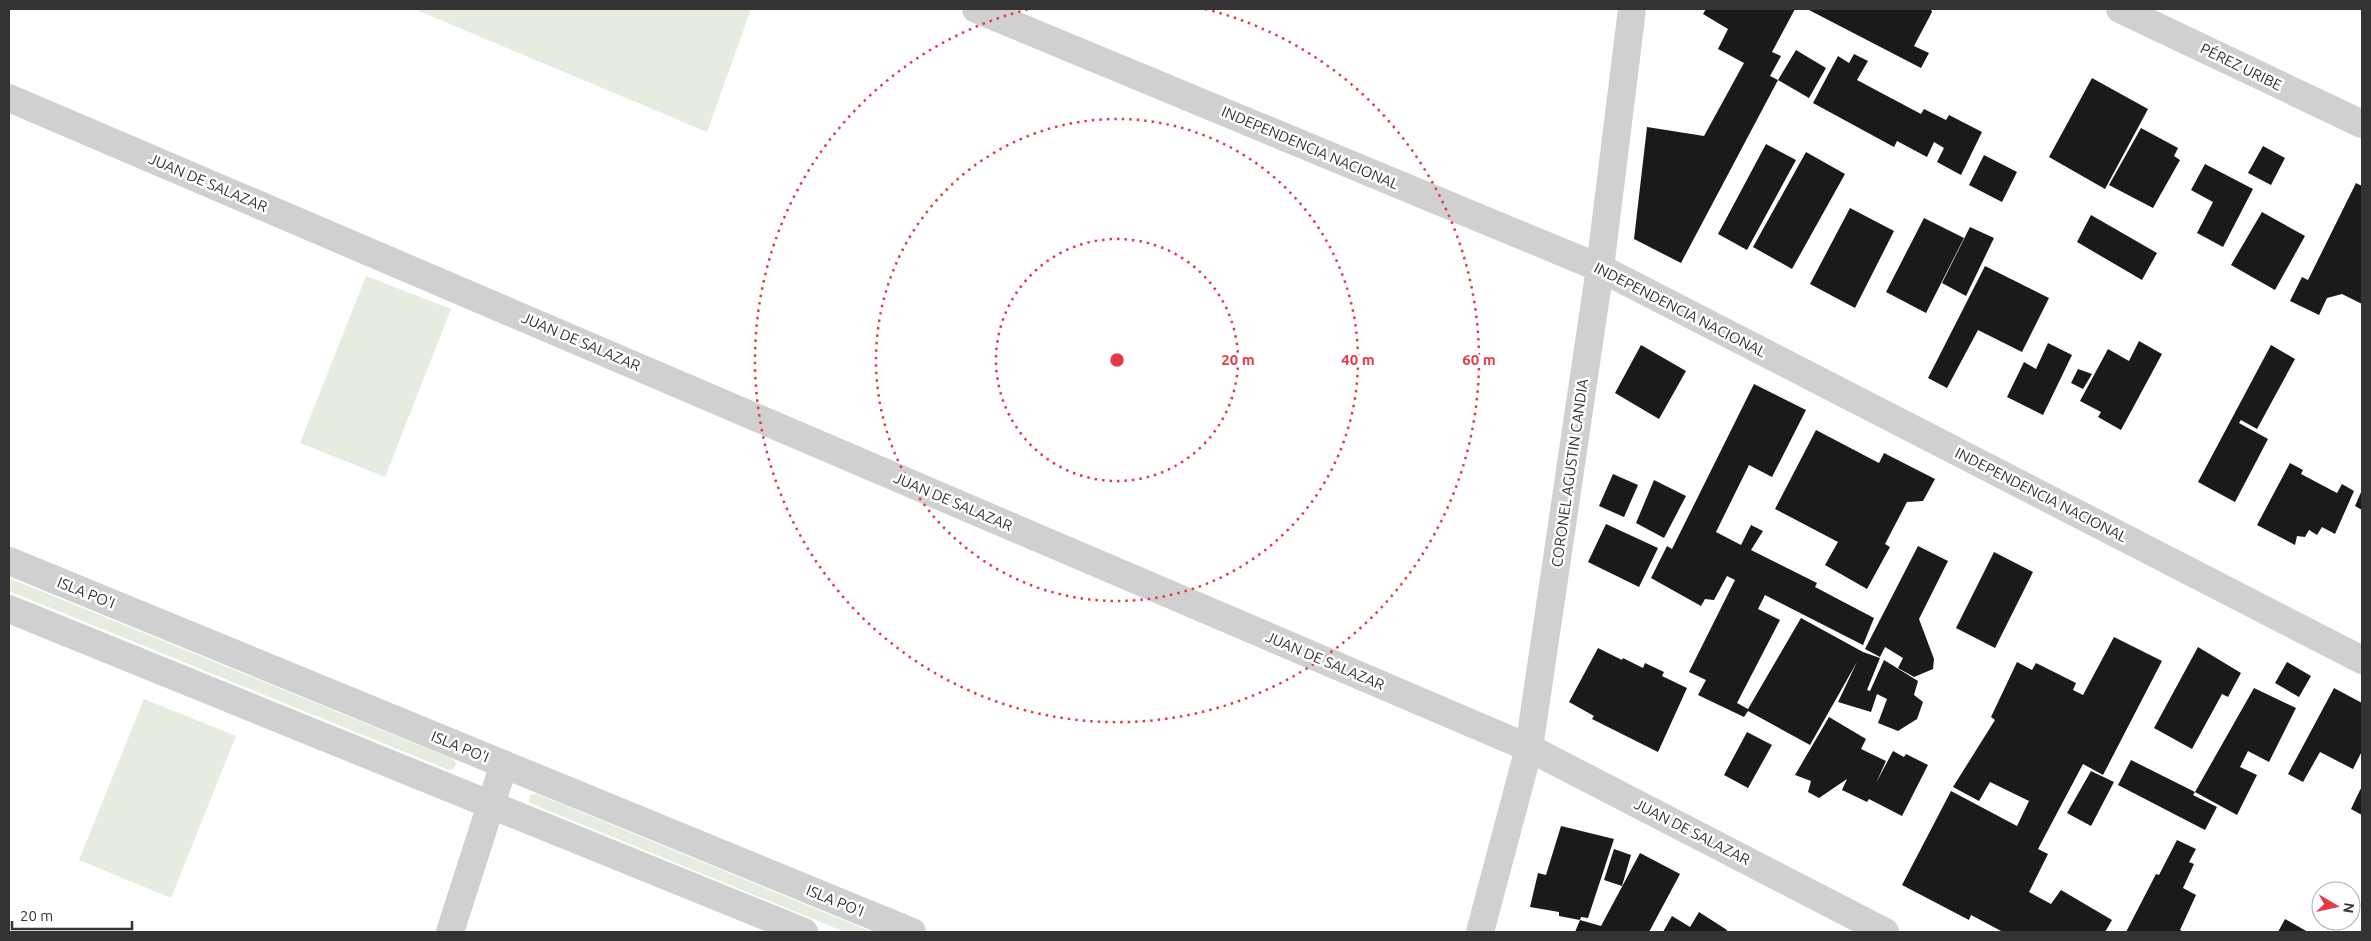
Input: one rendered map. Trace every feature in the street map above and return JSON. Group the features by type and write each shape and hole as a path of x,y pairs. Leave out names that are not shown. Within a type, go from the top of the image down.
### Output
{"street":[{"name":"INDEPENDENCIA NACIONAL","path":"976,9 1600,268 2362,660"},
{"name":"CORONEL AGUSTIN CANDIA","path":"1480,932 1529,748 1600,268 1632,9"},
{"name":"PÉREZ URIBE","path":"2120,9 2362,124"},
{"name":"JUAN DE SALAZAR","path":"9,98 1529,748 1885,932"},
{"name":"ISLA PO'I","path":"9,561 912,932"},
{"path":"9,610 804,932"},
{"path":"450,932 504,764"}],"shaded area":[{"path":"414,9 751,9 707,132"},
{"path":"366,276 451,309 385,477 300,443"},
{"path":"9,578 453,759 456,762 455,768 449,770 9,591"},
{"path":"144,699 236,736 171,898 79,860"},
{"path":"537,794 872,932 845,932 529,802 530,795"}],"building":[{"path":"1706,9 1795,9 1772,52 1781,56 1770,76 1778,80 1681,263 1634,239 1647,127 1704,136 1744,63 1718,49 1728,29 1703,14"},
{"path":"1807,9 1931,9 1932,12 1914,46 1929,53 1921,68"},
{"path":"1796,50 1826,68 1809,98 1778,80"},
{"path":"1854,54 1868,61 1857,80 1921,114 1924,109 1946,120 1949,115 1982,132 1961,175 1937,162 1944,148 1934,142 1927,157 1897,141 1894,147 1813,103 1838,56 1849,63"},
{"path":"2092,78 2148,109 2105,189 2049,157"},
{"path":"2141,128 2178,148 2174,156 2180,160 2153,208 2109,185"},
{"path":"1766,144 1796,160 1747,250 1718,234"},
{"path":"2263,146 2285,158 2271,185 2248,173"},
{"path":"1806,152 1845,174 1792,269 1753,247"},
{"path":"1984,155 2017,172 2002,202 1969,185"},
{"path":"2205,164 2253,189 2223,247 2197,233 2213,202 2191,190"},
{"path":"2356,183 2362,186 2362,304 2342,294 2327,298 2319,315 2290,301 2302,277 2308,280"},
{"path":"1850,208 1894,231 1855,308 1810,284"},
{"path":"2262,212 2305,236 2275,290 2231,265"},
{"path":"2091,215 2157,253 2142,280 2077,242"},
{"path":"1924,218 1964,238 1926,313 1886,292"},
{"path":"1970,227 1994,238 1966,296 1942,283"},
{"path":"1985,266 2049,298 2022,352 1978,330 1947,388 1928,378"},
{"path":"2139,341 2162,354 2121,430 2098,417 2101,412 2080,401 2108,349 2129,361"},
{"path":"2048,343 2072,355 2043,415 2007,397 2024,362 2036,369"},
{"path":"1641,345 1686,371 1659,419 1615,393"},
{"path":"2271,345 2295,359 2257,429 2241,420 2239,423 2268,439 2235,502 2198,482"},
{"path":"2078,369 2092,374 2083,389 2071,383"},
{"path":"1754,384 1806,410 1772,477 1749,465 1716,532 1741,545 1751,525 1763,531 1751,550 1817,583 1815,587 1874,618 1863,645 1765,595 1758,609 1780,620 1737,703 1748,709 1801,618 1863,652 1880,658 1867,690 1870,691 1884,660 1918,681 1914,695 1923,702 1917,719 1898,731 1878,723 1887,699 1877,694 1871,712 1838,702 1857,662 1810,745 1748,711 1744,717 1698,695 1706,680 1689,672 1735,580 1727,576 1714,600 1705,599 1701,606 1651,578 1667,546 1672,549"},
{"path":"1816,430 1879,463 1884,453 1935,479 1923,501 1907,502 1885,544 1890,547 1867,589 1825,565 1838,542 1775,509"},
{"path":"2290,463 2303,470 2301,474 2337,493 2342,484 2354,491 2335,534 2322,527 2317,535 2309,530 2305,537 2297,536 2295,545 2257,525"},
{"path":"1613,474 1638,485 1624,517 1599,506"},
{"path":"1654,480 1686,496 1664,538 1636,523"},
{"path":"2362,490 2362,510 2355,506"},
{"path":"1606,524 1658,548 1639,587 1588,562"},
{"path":"1918,546 1948,561 1919,619 1934,659 1933,669 1914,677 1898,668 1903,658 1885,647 1880,657 1865,649"},
{"path":"1994,552 2033,572 1995,648 1956,628"},
{"path":"2114,637 2162,661 2103,775 2083,764 2038,849 2048,854 2029,892 2051,904 2061,890 2112,920 2105,932 2003,932 1971,915 1969,920 1902,885 1951,791 2017,826 2029,801 1990,782 1979,801 1953,787 1995,720 1991,717 2017,662 2032,670 2036,663 2076,683 2073,690 2083,695"},
{"path":"2198,647 2241,673 2228,697 2222,694 2192,749 2154,728"},
{"path":"1598,648 1643,668 1645,663 1664,672 1662,676 1687,688 1658,752 1592,719 1594,716 1569,702"},
{"path":"2287,662 2311,676 2299,697 2275,683"},
{"path":"2254,688 2296,708 2269,762 2248,751 2240,767 2257,775 2237,815 2195,792"},
{"path":"2334,688 2362,703 2362,751 2353,769 2320,752 2303,782 2288,774"},
{"path":"1829,717 1866,739 1861,749 1886,761 1876,783 1893,751 1904,757 1906,754 1928,765 1902,816 1869,799 1867,802 1842,790 1847,779 1819,798 1808,792 1811,781 1795,775"},
{"path":"1747,732 1772,745 1748,788 1724,775"},
{"path":"2131,760 2195,792 2193,795 2217,807 2205,830 2118,785"},
{"path":"2091,771 2114,782 2091,826 2067,813"},
{"path":"2362,786 2362,815 2351,809"},
{"path":"1561,826 1614,839 1588,918 1581,917 1580,920 1559,916 1559,912 1530,907 1538,873 1546,875"},
{"path":"2177,840 2196,849 2189,862 2194,864 2183,888 2196,895 2180,930 2184,932 2126,932 2156,874 2159,875"},
{"path":"1614,849 1631,855 1622,886 1604,880"},
{"path":"1640,853 1680,874 1649,932 1575,932 1580,920 1601,926"},
{"path":"1699,912 1727,930 1726,932 1663,932 1672,916 1690,927"},
{"path":"2285,919 2308,932 2278,932"}]}
